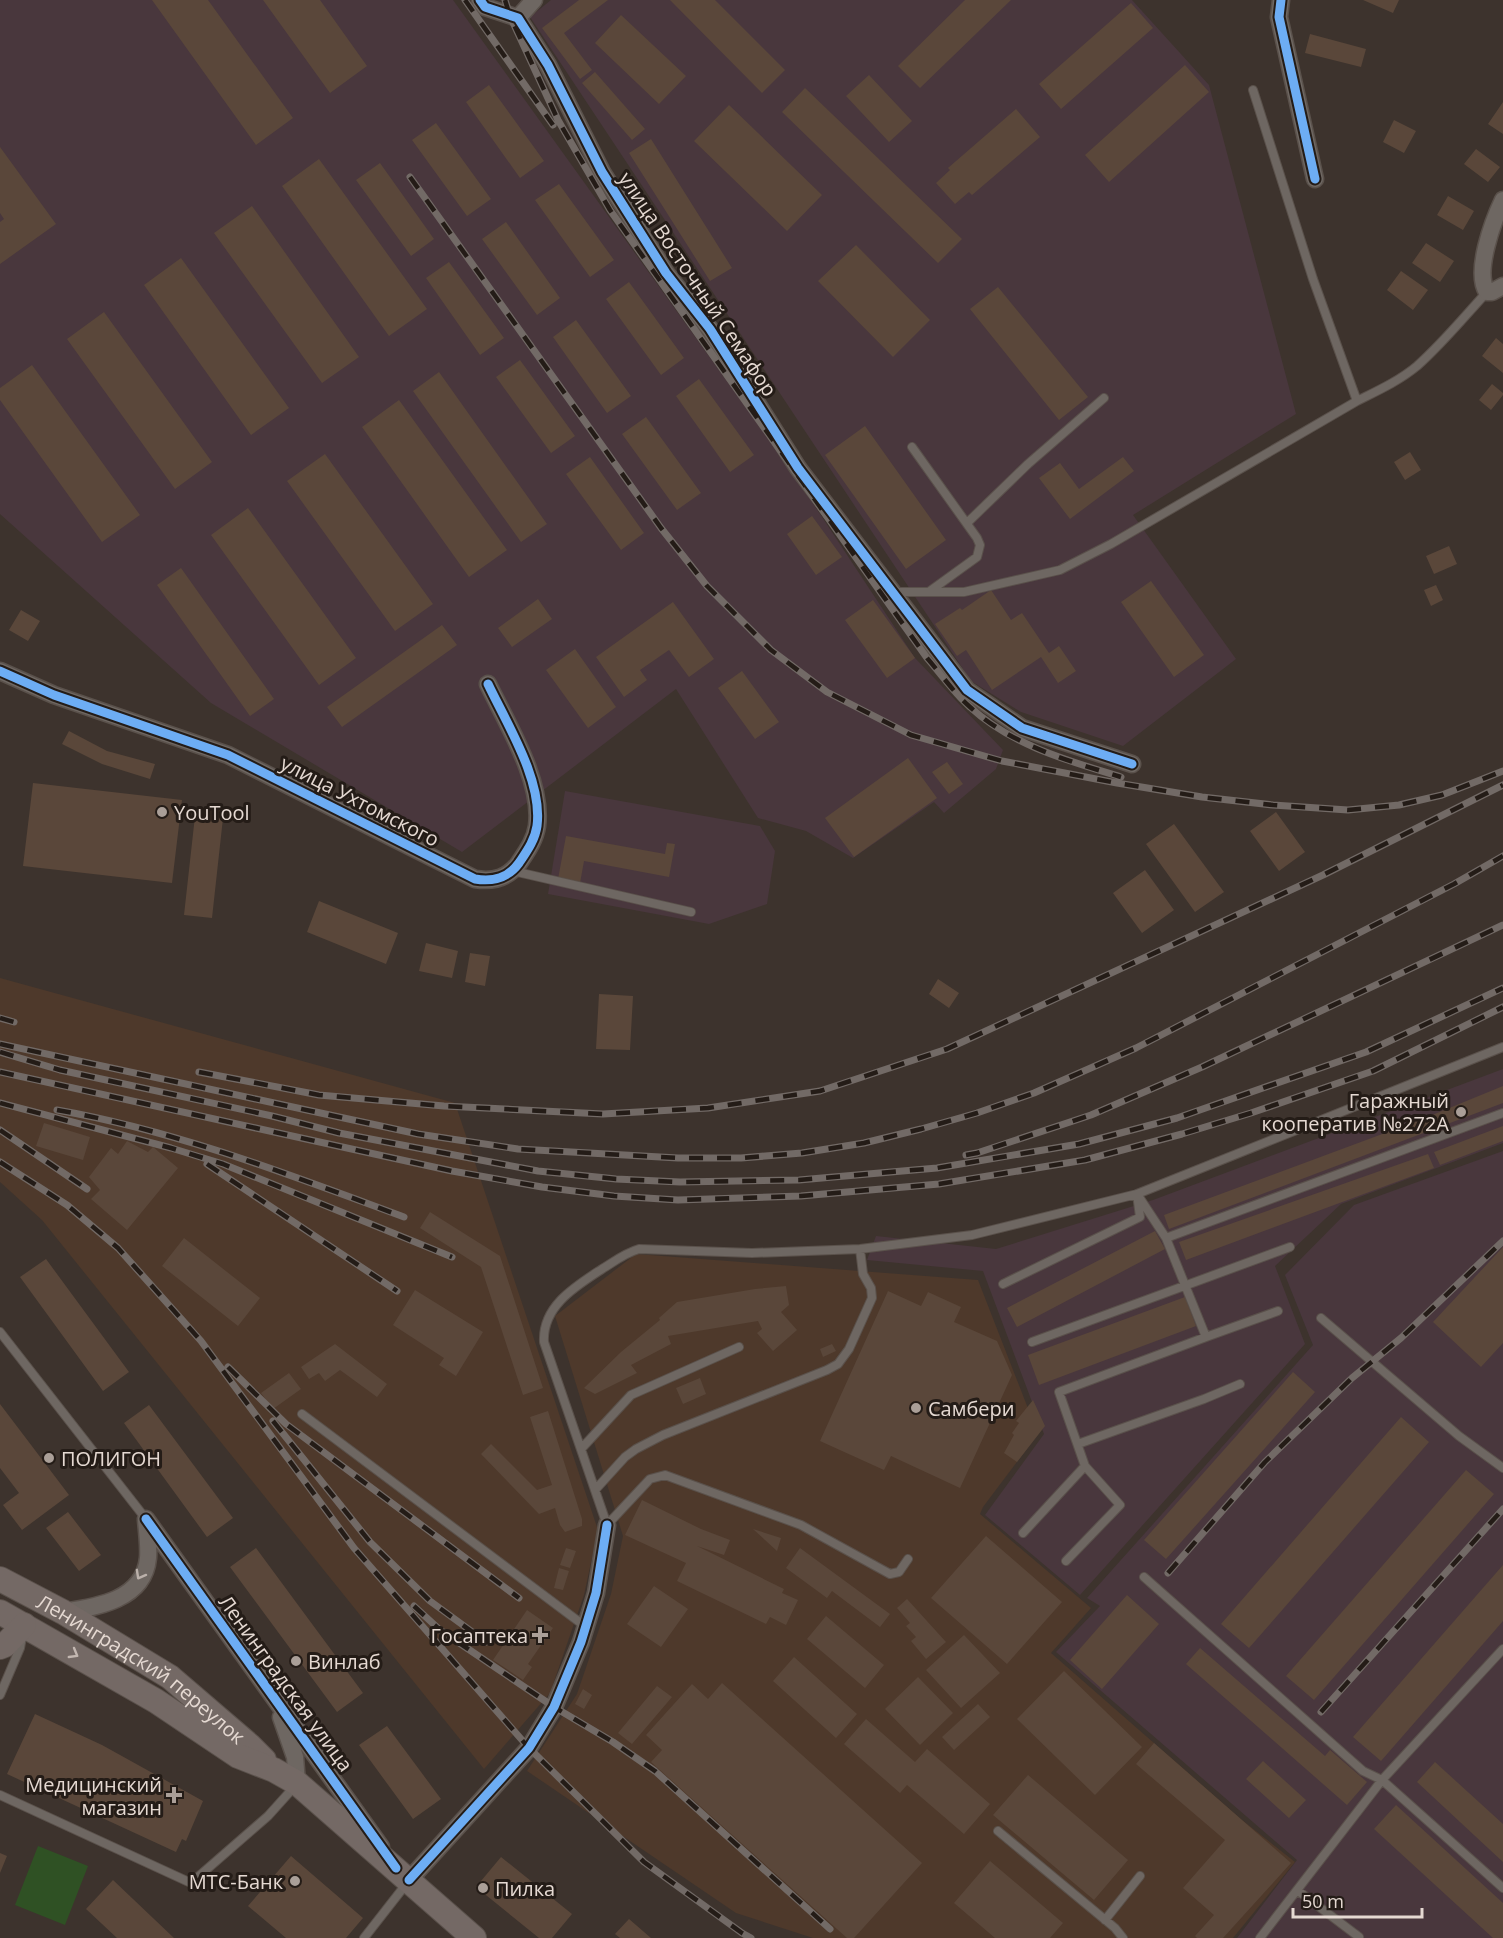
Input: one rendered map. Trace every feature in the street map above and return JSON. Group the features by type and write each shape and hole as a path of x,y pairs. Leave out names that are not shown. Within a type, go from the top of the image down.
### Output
{"main road":[{"name":"Ленинградский переулок","path":"0,1579 63,1612 170,1677 249,1745 274,1770"},
{"name":"Ленинградский переулок","path":"0,1612 156,1701 238,1756 274,1770 297,1783 403,1874"},
{"path":"0,1647 5,1645 24,1625"},
{"name":"Ленинградская улица","path":"403,1874 474,1938"}],"street":[{"path":"480,0 485,7 518,18 534,0"},
{"path":"1281,0 1279,17 1315,179"},
{"name":"улица Восточный Семафор","path":"518,18 548,65 602,172 666,273 710,329 798,468 968,690 1022,728 1132,764"},
{"path":"1503,200 1485,251 1482,285 1487,292 1503,286"},
{"name":"улица Ухтомского","path":"0,671 54,695 228,755 475,879 494,880 503,878 513,871"},
{"path":"488,684 528,765 538,808 537,827 531,846 513,871"},
{"path":"63,1612 92,1608 115,1601 129,1592 141,1578 148,1559 146,1519"},
{"name":"Ленинградская улица","path":"146,1519 403,1874"},
{"path":"403,1874 529,1748 554,1707 586,1627 596,1593 607,1525"},
{"path":"273,1696 295,1757 297,1783"}],"lane":[{"path":"1253,90 1313,279 1357,401"},
{"path":"894,592 964,592 1060,570 1112,544 1357,401 1395,382 1416,367 1487,292"},
{"path":"967,523 1028,464 1104,398"},
{"path":"912,447 967,523 980,545 977,557 930,592"},
{"path":"513,871 691,912"},
{"path":"908,1559 899,1572 890,1574 801,1525 665,1475 650,1479 607,1525 544,1342 543,1333 555,1307 567,1293 582,1282 630,1252 639,1249 752,1253 860,1249 972,1235 1137,1194 1503,1047"},
{"path":"1166,1238 1503,1113"},
{"path":"1137,1194 1166,1238 1206,1337"},
{"path":"1003,1284 1140,1217 1137,1194"},
{"path":"1032,1342 1290,1248"},
{"path":"595,1490 625,1457 663,1435 838,1364 849,1349 872,1298 871,1288 863,1274 860,1249"},
{"path":"1066,1561 1120,1505 1086,1466 1059,1392 1278,1311"},
{"path":"1321,1318 1459,1436 1503,1468"},
{"path":"0,1332 146,1519"},
{"path":"582,1449 631,1395 739,1347"},
{"path":"1078,1444 1204,1399 1239,1384"},
{"path":"302,1414 586,1627"},
{"path":"1023,1533 1086,1466"},
{"path":"1144,1578 1363,1771 1382,1780 1503,1888"},
{"path":"0,1695 20,1648 24,1625"},
{"path":"1260,1938 1382,1780 1503,1649"},
{"path":"0,1795 191,1883 268,1816 297,1783"},
{"path":"998,1832 1105,1920 1123,1938"},
{"path":"364,1938 403,1874"},
{"path":"1105,1920 1140,1876"},
{"path":"1297,1890 1359,1937"}],"shaded area":[{"path":"0,0 453,0 793,473 915,658 1003,750 996,769 944,813 934,802 853,858 806,831 758,818 676,689 462,852 211,703 0,514"},
{"path":"551,0 1132,0 1209,85 1296,414 1133,515 1236,659 1123,746 1021,712 971,681 530,17"},
{"path":"565,791 760,826 775,851 767,904 709,924 548,894"},
{"path":"0,978 455,1103 598,1530 584,1595 550,1693 484,1769 42,1220 0,1182"},
{"path":"1503,1069 1503,1143 1341,1204 1275,1266 1305,1344 1080,1595 985,1515 1044,1434 983,1271 867,1260 876,1236 996,1249 1153,1200"},
{"path":"1503,1151 1503,1938 1237,1938 1297,1860 1056,1652 1100,1606 1087,1598 1313,1345 1285,1275 1354,1205"},
{"path":"636,1254 978,1280 1038,1434 980,1514 1091,1608 1051,1653 1242,1820 1295,1862 1233,1938 813,1938 736,1913 527,1771 577,1694 611,1594 623,1536 555,1316"}],"green space":[{"path":"38,1846 88,1866 65,1925 15,1905"}],"building":[{"path":"152,0 208,0 293,118 256,145"},
{"path":"263,0 320,0 367,66 330,93"},
{"path":"579,0 608,0 564,33 592,70 580,79 542,28"},
{"path":"670,0 715,0 785,70 762,93"},
{"path":"965,0 1011,0 920,88 898,66"},
{"path":"1363,0 1399,0 1393,13"},
{"path":"1131,3 1153,28 1061,109 1039,84"},
{"path":"621,15 686,76 659,104 595,43"},
{"path":"1310,34 1366,49 1361,67 1305,53"},
{"path":"1185,65 1209,92 1109,182 1085,155"},
{"path":"595,72 645,129 632,140 582,83"},
{"path":"869,75 912,121 889,142 846,96"},
{"path":"489,85 544,161 520,178 466,102"},
{"path":"805,88 962,239 938,263 782,112"},
{"path":"1503,102 1503,134 1488,124"},
{"path":"729,105 822,195 787,231 694,141"},
{"path":"1016,109 1040,137 972,195 969,192 955,204 936,183 950,170 948,168"},
{"path":"1394,120 1416,131 1404,153 1383,142"},
{"path":"436,123 491,199 467,216 412,140"},
{"path":"651,139 732,268 710,281 629,153"},
{"path":"0,147 56,224 0,264 0,222 4,219 0,213"},
{"path":"1476,149 1500,167 1488,182 1464,164"},
{"path":"319,159 427,309 389,336 282,186"},
{"path":"380,163 434,239 411,256 356,180"},
{"path":"559,184 614,260 590,277 535,200"},
{"path":"1448,196 1474,211 1463,230 1437,215"},
{"path":"252,206 359,357 322,383 214,233"},
{"path":"506,222 560,298 537,315 482,239"},
{"path":"1426,243 1454,261 1440,282 1412,263"},
{"path":"856,245 930,320 893,357 818,281"},
{"path":"181,258 289,408 251,435 144,285"},
{"path":"449,262 504,338 480,355 426,278"},
{"path":"1401,271 1428,290 1413,310 1387,290"},
{"path":"629,282 684,358 661,375 606,299"},
{"path":"998,287 1088,397 1059,420 970,309"},
{"path":"104,312 212,462 175,489 67,339"},
{"path":"576,320 631,396 607,413 553,337"},
{"path":"1496,338 1503,344 1503,373 1482,356"},
{"path":"520,360 575,436 551,453 496,377"},
{"path":"32,365 140,515 102,542 0,400 0,388"},
{"path":"439,372 547,524 521,542 413,391"},
{"path":"699,379 754,455 730,472 676,396"},
{"path":"1492,384 1503,395 1491,410 1479,400"},
{"path":"399,400 507,550 469,577 362,427"},
{"path":"646,417 701,493 677,510 622,434"},
{"path":"865,426 946,540 906,569 825,455"},
{"path":"1410,452 1421,470 1405,480 1394,462"},
{"path":"325,454 433,604 395,631 287,481"},
{"path":"590,457 644,533 621,550 566,474"},
{"path":"1123,457 1134,471 1070,519 1039,478 1060,463 1079,489"},
{"path":"248,508 356,658 319,685 211,535"},
{"path":"812,516 842,557 816,575 787,534"},
{"path":"1449,546 1457,564 1434,574 1426,556"},
{"path":"181,568 274,699 250,716 157,585"},
{"path":"1151,581 1204,655 1174,677 1121,602"},
{"path":"1436,585 1443,600 1431,606 1424,590"},
{"path":"991,590 1011,620 1022,613 1049,653 1059,646 1076,671 1058,683 1041,657 992,690 966,650 957,656 935,624 960,608 962,610"},
{"path":"538,599 552,619 512,647 498,628"},
{"path":"873,600 915,658 887,678 845,620"},
{"path":"673,602 714,659 689,677 669,650 640,670 647,680 624,697 596,657"},
{"path":"21,610 40,621 28,641 9,630"},
{"path":"442,625 457,645 342,727 327,707"},
{"path":"575,649 616,707 588,728 546,670"},
{"path":"742,671 779,722 755,739 718,688"},
{"path":"69,731 107,751 155,764 150,779 102,764 62,744"},
{"path":"908,758 937,798 854,857 825,818"},
{"path":"947,762 963,784 949,794 932,772"},
{"path":"33,783 182,800 172,883 23,866"},
{"path":"196,807 224,809 212,918 184,915"},
{"path":"1276,812 1305,852 1279,871 1250,831"},
{"path":"1174,824 1224,892 1195,912 1146,844"},
{"path":"566,836 665,854 667,843 675,844 669,877 584,861 580,883 558,879"},
{"path":"1145,870 1174,910 1142,933 1113,893"},
{"path":"319,901 398,933 386,964 307,932"},
{"path":"426,943 458,951 452,978 419,971"},
{"path":"470,953 490,956 485,986 465,982"},
{"path":"938,979 959,993 949,1008 929,994"},
{"path":"599,994 633,996 630,1050 596,1049"},
{"path":"1503,1086 1503,1103 1169,1229 1164,1215 1420,1120"},
{"path":"44,1123 90,1137 83,1160 36,1146"},
{"name":"Гаражный кооператив №272А","path":"1503,1126 1503,1141 1440,1165 1434,1152"},
{"path":"127,1141 148,1152 153,1147 178,1168 127,1230 91,1199 100,1190 89,1177 111,1148 118,1154"},
{"path":"1428,1154 1434,1168 1186,1260 1179,1242"},
{"path":"430,1212 500,1256 543,1388 523,1395 481,1267 420,1228"},
{"path":"1155,1231 1165,1249 1017,1327 1007,1308"},
{"path":"184,1238 260,1298 238,1326 162,1266"},
{"path":"1503,1247 1503,1343 1481,1367 1433,1322"},
{"path":"46,1259 129,1372 103,1391 20,1277"},
{"path":"786,1286 789,1305 781,1312 797,1330 773,1351 757,1333 762,1329 758,1321 668,1336 671,1344 631,1365 637,1373 595,1394 584,1388 677,1302"},
{"path":"415,1290 483,1332 456,1376 439,1365 444,1358 393,1325"},
{"name":"Самбери","path":"888,1291 921,1306 928,1292 961,1307 954,1322 997,1341 1012,1375 960,1488 891,1456 884,1470 820,1441"},
{"path":"1185,1297 1196,1326 1039,1385 1028,1355"},
{"path":"335,1344 387,1384 377,1397 340,1370 325,1381 319,1373 309,1379 301,1367"},
{"path":"832,1344 836,1351 823,1357 820,1349"},
{"path":"1293,1372 1315,1392 1166,1559 1144,1540"},
{"path":"289,1373 301,1389 273,1409 261,1393"},
{"path":"700,1378 706,1394 683,1404 676,1388"},
{"path":"1033,1400 1045,1426 1017,1462 1004,1453 1019,1423 1016,1421"},
{"path":"0,1404 69,1495 22,1530 3,1505 19,1493 0,1468"},
{"path":"149,1405 233,1518 207,1537 124,1423"},
{"path":"548,1411 582,1519 582,1526 565,1532 560,1525 555,1508 539,1514 481,1454 491,1444 537,1490 552,1485 530,1417"},
{"path":"1401,1417 1429,1442 1249,1648 1221,1624"},
{"path":"1466,1470 1494,1494 1314,1700 1286,1676"},
{"path":"642,1500 701,1529 730,1540 724,1555 697,1546 784,1589 782,1593 798,1600 786,1625 770,1617 766,1624 677,1581 686,1563 625,1535"},
{"path":"68,1512 101,1555 79,1571 46,1528"},
{"path":"753,1529 781,1538 777,1551"},
{"path":"986,1536 1062,1602 1007,1664 931,1598"},
{"path":"256,1548 363,1693 337,1712 230,1567"},
{"path":"566,1548 576,1551 570,1568 560,1565"},
{"path":"800,1548 890,1614 880,1627 832,1591 827,1598 786,1568"},
{"path":"1503,1565 1503,1621 1381,1761 1353,1737"},
{"path":"559,1568 569,1571 563,1590 554,1588"},
{"path":"654,1586 688,1609 661,1647 627,1624"},
{"path":"1127,1595 1159,1624 1102,1689 1070,1660"},
{"path":"907,1599 946,1642 926,1659 911,1641 916,1637 906,1626 910,1623 897,1608"},
{"path":"527,1610 553,1628 528,1664 532,1667 523,1680 493,1660"},
{"path":"826,1616 884,1665 865,1688 807,1639"},
{"path":"964,1635 1000,1673 961,1708 926,1670"},
{"path":"1200,1648 1325,1756 1330,1750 1367,1782 1347,1805 1186,1664"},
{"path":"794,1657 857,1714 836,1738 773,1681"},
{"path":"1064,1671 1142,1747 1095,1795 1017,1719"},
{"path":"918,1677 953,1713 920,1745 885,1709"},
{"path":"722,1683 922,1863 854,1938 847,1938 651,1762 662,1750 646,1735 692,1684 708,1699"},
{"path":"657,1686 672,1697 632,1744 618,1733"},
{"path":"583,1689 592,1695 584,1709 575,1704"},
{"path":"978,1704 990,1717 954,1750 942,1737"},
{"path":"35,1714 102,1745 203,1801 186,1841 182,1839 176,1852 7,1774"},
{"path":"866,1719 915,1762 927,1749 990,1804 964,1834 907,1785 900,1793 844,1744"},
{"path":"387,1726 441,1799 413,1819 359,1745"},
{"path":"1154,1743 1291,1863 1223,1938 1197,1938 1195,1936 1214,1915 1183,1888 1225,1840 1136,1764"},
{"path":"1263,1761 1306,1800 1289,1818 1246,1779"},
{"path":"1435,1762 1503,1824 1503,1862 1417,1782"},
{"path":"1028,1775 1128,1860 1094,1900 993,1815"},
{"path":"1396,1805 1503,1903 1503,1938 1493,1938 1374,1829"},
{"path":"0,1853 7,1856 0,1873"},
{"name":"МТС-Банк","path":"291,1856 363,1918 346,1938 286,1938 248,1906"},
{"path":"501,1857 572,1914 552,1938 539,1938 476,1887"},
{"path":"990,1861 1063,1923 1050,1938 995,1938 954,1903"},
{"path":"113,1880 174,1938 117,1938 86,1909"},
{"path":"629,1919 651,1938 620,1938 615,1934"}],"railway":[{"path":"465,0 553,125"},
{"path":"505,0 510,16 558,120 610,210 927,658 964,702 1004,732 1041,750 1121,777"},
{"path":"410,177 661,528 707,586 771,650 827,692 911,735 1002,761 1202,797 1348,810 1399,805 1442,795 1503,771"},
{"path":"199,1072 319,1095 444,1106 603,1114 708,1108 820,1091 947,1049 1323,875 1503,785"},
{"path":"0,1044 418,1134 518,1149 678,1158 741,1158 802,1153 864,1143 921,1129 1034,1093 1136,1048 1454,884 1503,856"},
{"path":"966,1155 1091,1115 1202,1067 1503,925"},
{"path":"0,1052 60,1070 272,1116 339,1133 538,1171 616,1179 680,1182 799,1180 937,1168 1079,1144 1177,1118 1366,1052 1503,988"},
{"path":"0,1072 452,1171 542,1187 614,1196 678,1200 801,1196 939,1184 1085,1160 1182,1134 1373,1071 1503,1007"},
{"path":"0,1018 14,1022"},
{"path":"0,1103 223,1164 452,1257"},
{"path":"57,1110 102,1119 189,1142 276,1170 404,1217"},
{"path":"0,1130 87,1189"},
{"path":"0,1162 67,1205 118,1248 201,1341 354,1548 529,1748 644,1862 751,1938"},
{"path":"207,1164 397,1291"},
{"path":"1168,1573 1265,1462 1352,1378 1401,1338 1503,1241"},
{"path":"228,1367 286,1424 519,1598"},
{"path":"273,1421 370,1542 430,1601 486,1642"},
{"path":"1321,1712 1503,1509"},
{"path":"414,1606 440,1630 554,1707 613,1742 655,1771 830,1929"}],"cycle path":[{"path":"480,0 485,7 518,18 548,65 602,172 666,273 710,329 798,468 967,690 1022,728 1132,764"},
{"path":"1281,0 1279,17 1315,179"},
{"path":"0,671 54,695 228,755 475,879 482,880 500,878 515,868 530,845 537,826 535,790 529,772 488,684"},
{"path":"146,1519 396,1868"},
{"path":"409,1880 529,1748 554,1707 581,1642 596,1593 607,1525"}],"place":[{"name":"YouTool","path":"162,812"},
{"name":"Гаражный кооператив №272А","path":"1461,1112"},
{"name":"Самбери","path":"916,1408"},
{"name":"ПОЛИГОН","path":"49,1458"},
{"name":"Госаптека","path":"540,1635"},
{"name":"Винлаб","path":"296,1661"},
{"name":"Медицинский магазин","path":"174,1795"},
{"name":"МТС-Банк","path":"295,1881"},
{"name":"Пилка","path":"483,1888"}]}
